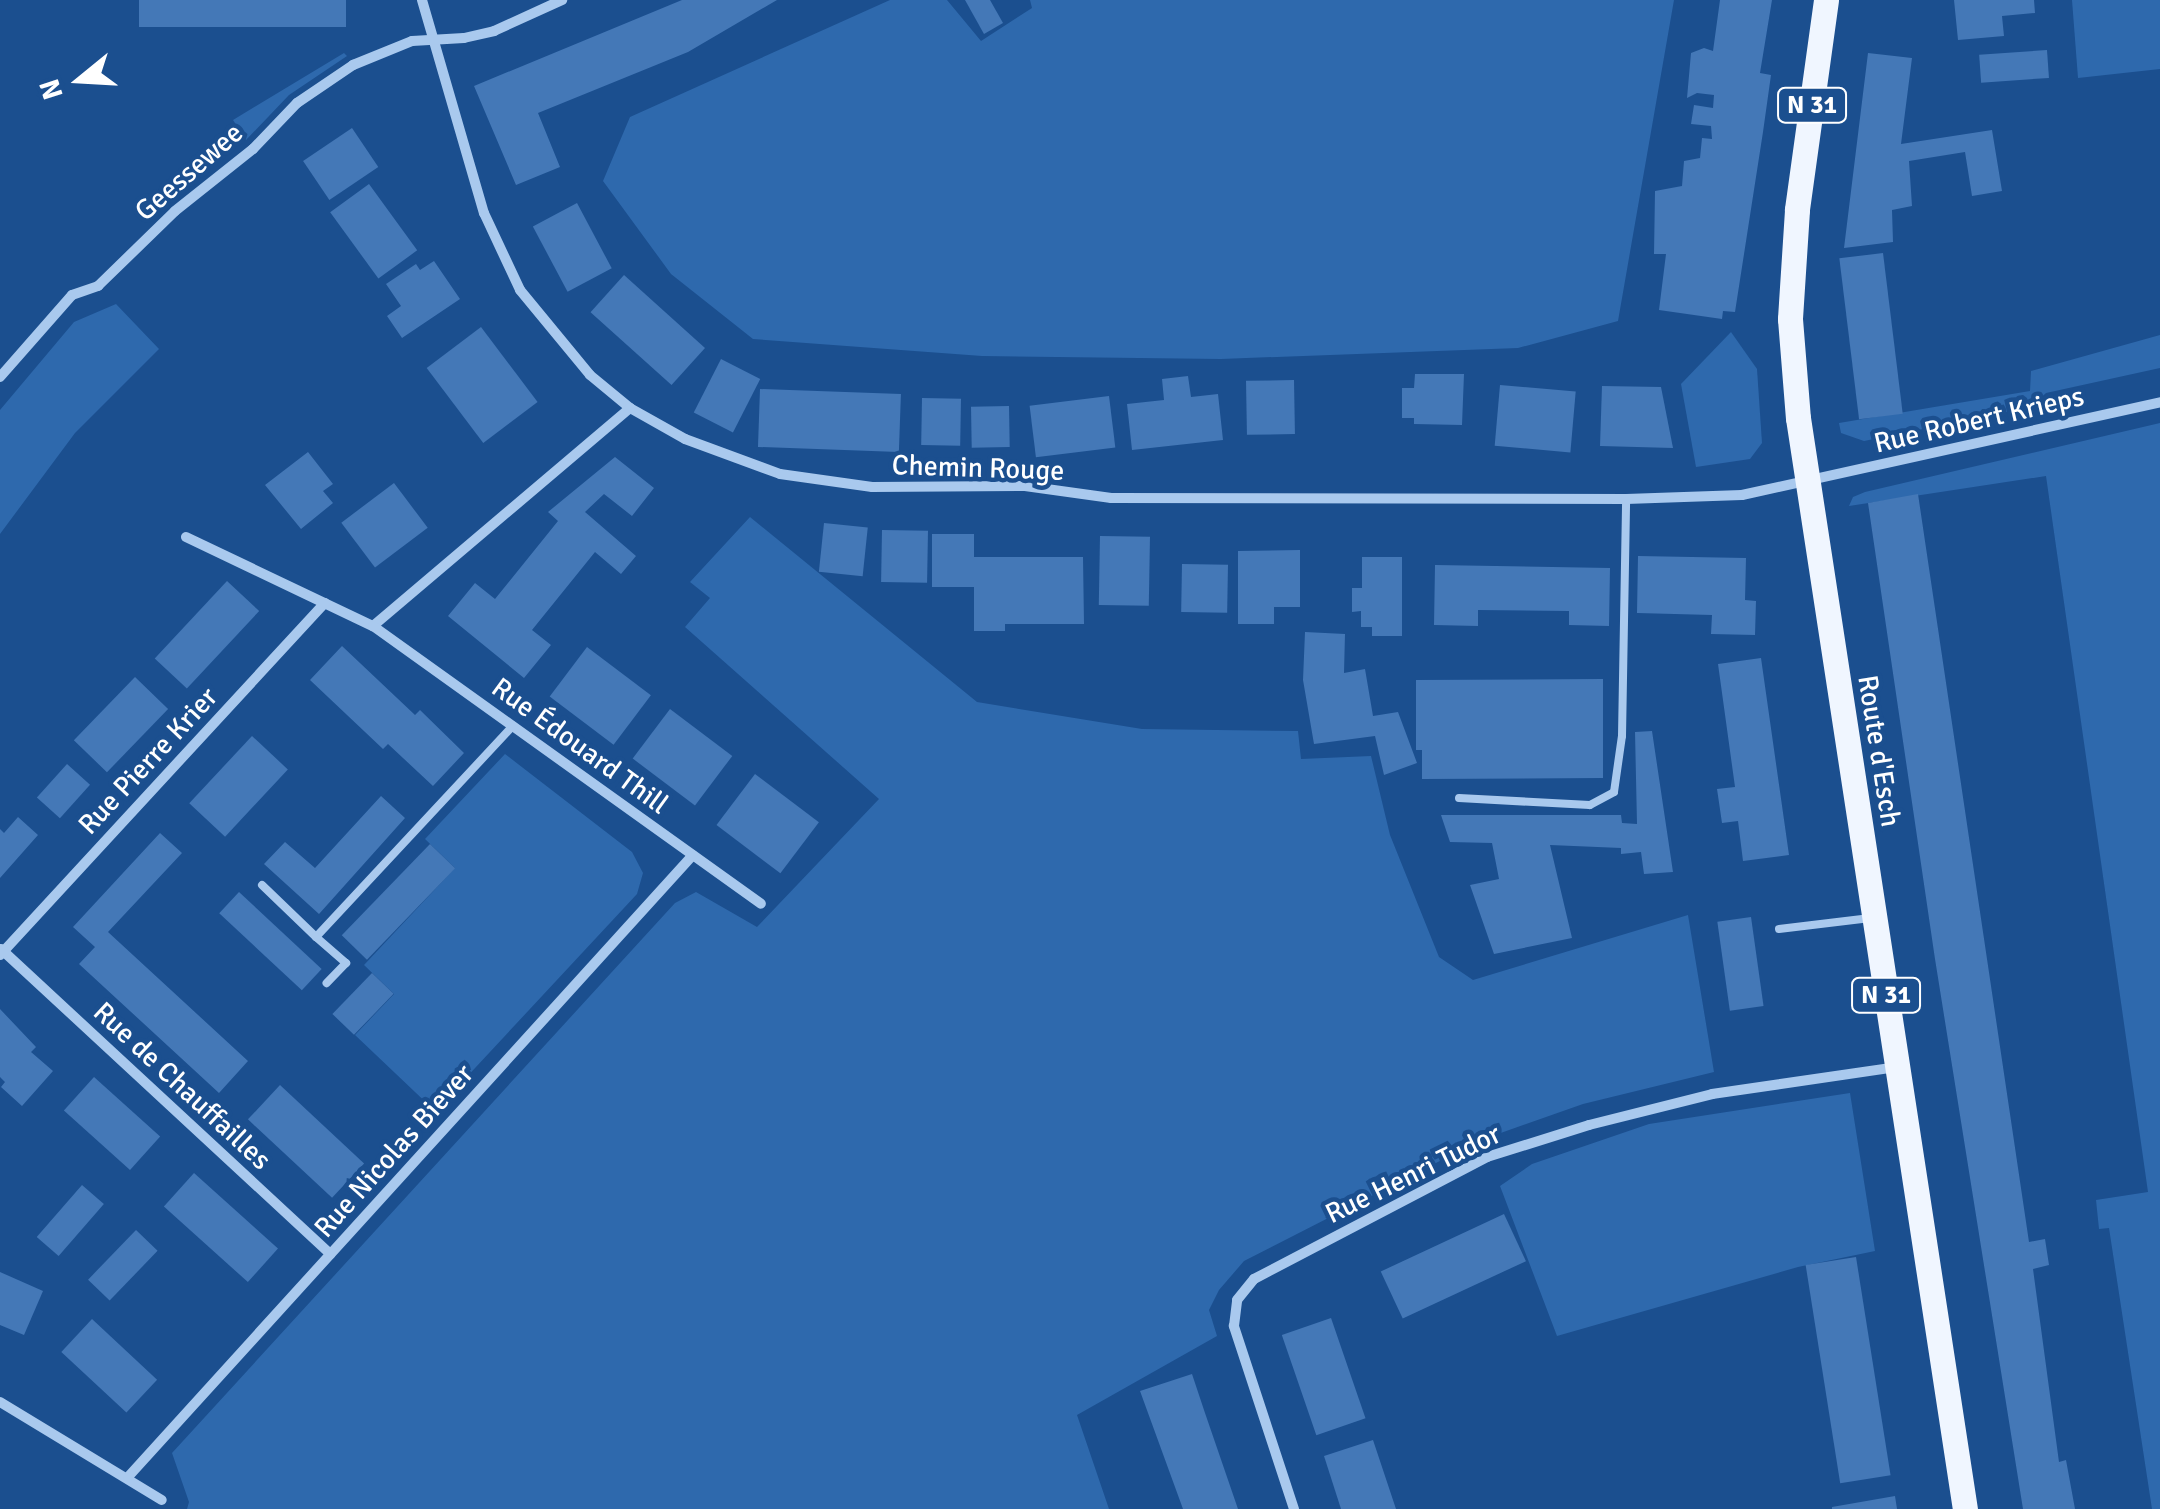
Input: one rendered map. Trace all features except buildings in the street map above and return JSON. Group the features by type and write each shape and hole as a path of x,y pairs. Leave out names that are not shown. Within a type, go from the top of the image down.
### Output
{"main road":[{"name":"Route d'Esch","path":"1826,0 1797,210 1790,319 1807,481 1965,1509"}],"street":[{"name":"Chemin Rouge","path":"422,0 484,213 520,290 590,374 630,408 684,438 780,474 872,487 1025,486 1111,498 1626,499 1742,495 1807,481"},
{"name":"Geessewee","path":"0,377 72,295 98,286 175,211 253,149 298,104 380,51 412,41 434,42 494,30 562,0"},
{"name":"Rue Robert Krieps","path":"1807,481 2160,402"},
{"path":"186,537 373,626 630,408"},
{"name":"Rue Pierre Krier","path":"1,951 324,602"},
{"name":"Rue Édouard Thill","path":"373,626 761,904"},
{"name":"Rue Nicolas Biever","path":"128,1477 693,855"},
{"name":"Rue de Chauffailles","path":"1,951 330,1254"},
{"name":"Rue Henri Tudor","path":"1294,1509 1234,1326 1237,1300 1254,1278 1487,1157 1589,1125 1712,1094 1896,1068"},
{"path":"0,1402 162,1500"}],"lane":[{"path":"1459,798 1590,805 1614,792 1622,736 1626,499"},
{"path":"316,937 513,726"},
{"path":"262,884 346,963 328,983"},
{"path":"1779,929 1874,917"}],"shaded area":[{"path":"890,0 947,0 981,41 1032,8 1030,0 1674,0 1618,321 1518,348 1221,359 982,356 753,339 671,274 603,181 630,117"},
{"path":"2072,0 2160,0 2160,69 2078,78"},
{"path":"344,53 347,56 289,95 246,140 233,120"},
{"path":"116,304 159,349 75,433 0,534 0,410 74,322"},
{"path":"1731,332 1757,369 1762,443 1750,459 1696,467 1681,384"},
{"path":"2160,335 2160,368 2046,393 2031,407 1864,441 1841,433 1839,423 2030,391 2031,371"},
{"path":"2160,423 2160,1509 2152,1509 2109,1228 2099,1229 2096,1200 2148,1192 2046,476 1849,506 1853,497 1865,492"},
{"path":"750,517 977,702 1142,729 1298,731 1301,759 1371,756 1390,835 1439,957 1473,980 1688,915 1714,1072 1583,1104 1481,1140 1244,1261 1219,1290 1209,1310 1217,1336 1077,1415 1109,1509 187,1509 189,1502 172,1453 675,903 696,892 757,927 879,799 685,627 710,598 690,582"},
{"path":"505,754 632,852 643,873 637,894 435,1111 355,1035 394,994 364,965 455,868 425,839"},
{"path":"1850,1093 1875,1251 1798,1267 1557,1336 1500,1186 1532,1164 1649,1124"}]}
